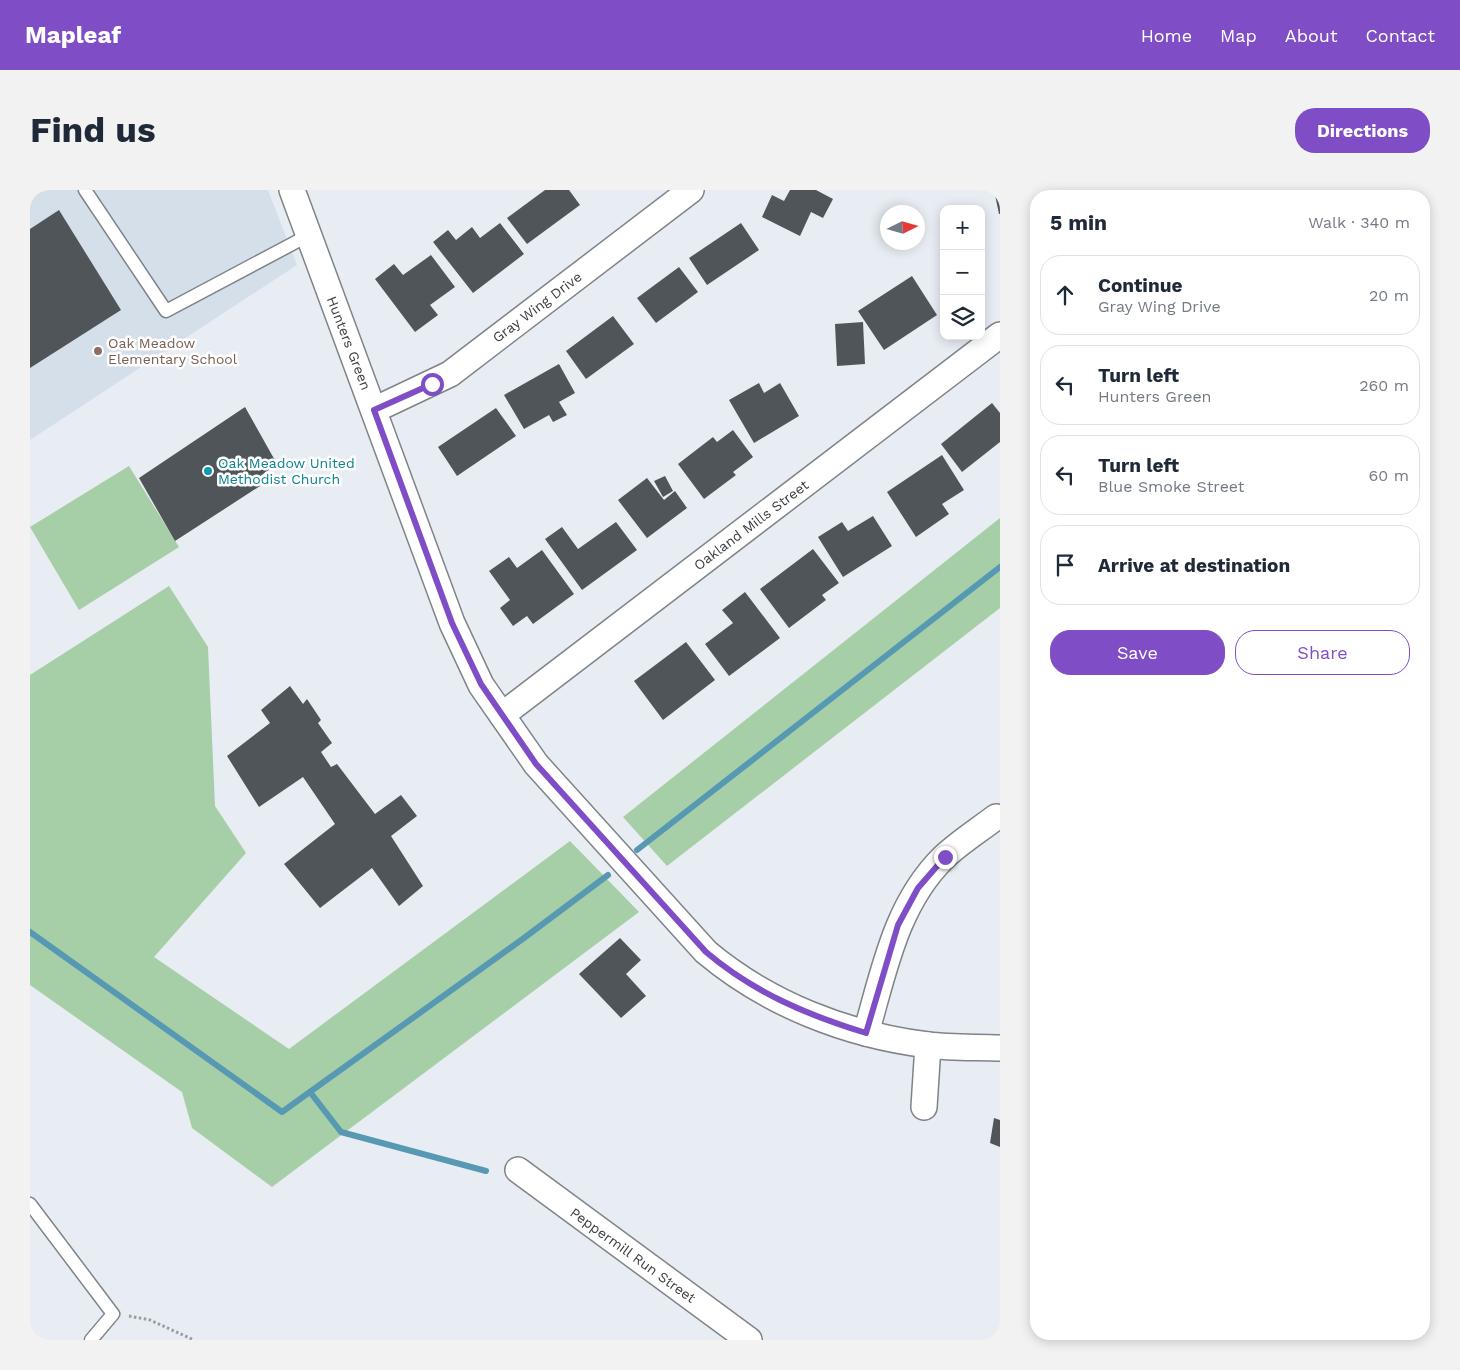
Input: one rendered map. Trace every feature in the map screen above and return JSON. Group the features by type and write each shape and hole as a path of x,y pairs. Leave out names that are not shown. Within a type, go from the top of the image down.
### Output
{"street":[{"name":"Hunters Green","path":"292,190 452,623 481,684 536,764 706,952 729,972 785,1003 824,1020 866,1033 928,1045 1000,1048"},
{"name":"Gray Wing Drive","path":"374,410 450,374 690,190"},
{"name":"Oakland Mills Street","path":"502,715 1000,335"},
{"path":"866,1033 898,925 918,888 945,857 996,817"},
{"path":"924,1107 928,1045"},
{"name":"Peppermill Run Street","path":"518,1170 749,1340"}],"lane":[{"path":"85,190 166,311 309,235"},
{"path":"30,1204 113,1314 91,1340"}],"path":[{"path":"113,1314 150,1320 194,1340"}],"shaded area":[{"name":"Oak Meadow Elementary School","path":"30,190 268,190 297,265 30,440"}],"green space":[{"path":"129,466 179,547 79,610 30,527"},
{"path":"1000,518 1000,608 667,866 623,817"},
{"path":"169,586 208,647 215,806 246,853 154,957 289,1049 570,841 639,912 272,1187 192,1128 182,1092 30,985 30,675"}],"building":[{"path":"545,190 569,190 580,205 527,244 507,218"},
{"path":"790,190 816,190 833,199 823,218 811,212 800,236 762,217 772,195 784,201"},
{"path":"994,190 1000,190 1000,214 999,214"},
{"path":"59,210 121,310 30,368 30,229"},
{"path":"500,223 524,254 473,293 433,242 448,230 456,240 472,227 480,238"},
{"path":"741,223 759,250 707,285 689,258"},
{"path":"431,255 455,287 430,305 438,315 415,332 375,279 394,264 403,275"},
{"path":"679,267 698,292 656,323 637,298"},
{"path":"912,276 937,315 884,350 858,311"},
{"path":"613,316 634,344 586,379 566,351"},
{"path":"863,322 865,364 837,366 835,324"},
{"path":"559,364 575,393 559,402 567,415 553,422 549,415 524,429 504,395"},
{"path":"759,383 764,393 780,383 799,416 754,443 729,400"},
{"path":"992,403 1000,413 1000,442 962,472 941,444"},
{"name":"Oak Meadow United Methodist Church","path":"245,407 277,464 256,479 260,486 175,541 139,478"},
{"path":"496,408 516,436 457,476 438,447"},
{"path":"733,430 753,457 733,472 736,475 704,499 678,464 713,437 717,442"},
{"path":"942,455 964,490 942,504 949,514 916,537 887,492"},
{"path":"665,476 673,491 663,497 654,481"},
{"path":"647,478 664,500 675,491 687,508 647,538 618,500"},
{"path":"873,516 892,546 843,577 818,537 842,522 848,531"},
{"path":"616,522 637,550 582,590 545,539 562,527 578,549"},
{"path":"813,549 839,583 822,595 826,600 789,628 760,589"},
{"path":"542,550 574,594 533,624 527,616 513,626 500,608 510,600 489,571 509,557 517,568"},
{"path":"745,592 780,638 729,676 705,644 733,623 722,610"},
{"path":"686,642 715,680 663,720 634,681"},
{"path":"290,686 303,704 307,699 321,720 318,723 332,743 321,752 331,767 337,764 375,814 401,795 417,816 391,836 423,886 399,906 372,868 320,908 284,864 335,824 303,777 259,807 227,756 270,723 261,710"},
{"path":"620,938 641,960 626,974 646,996 621,1018 579,974"},
{"path":"994,1118 1000,1120 1000,1147 990,1143"}],"waterway":[{"path":"637,850 1000,567"},
{"path":"30,932 282,1112 524,938 608,875"},
{"path":"310,1092 341,1132 486,1171"}],"place":[{"name":"Oak Meadow Elementary School","path":"98,351"},
{"name":"Oak Meadow United Methodist Church","path":"208,471"}],"route":[{"path":"432,384 414,393 399,397 374,410 452,623 481,684 536,764 706,952 729,972 755,988 824,1020 866,1033 898,925 918,888 945,857"}]}
